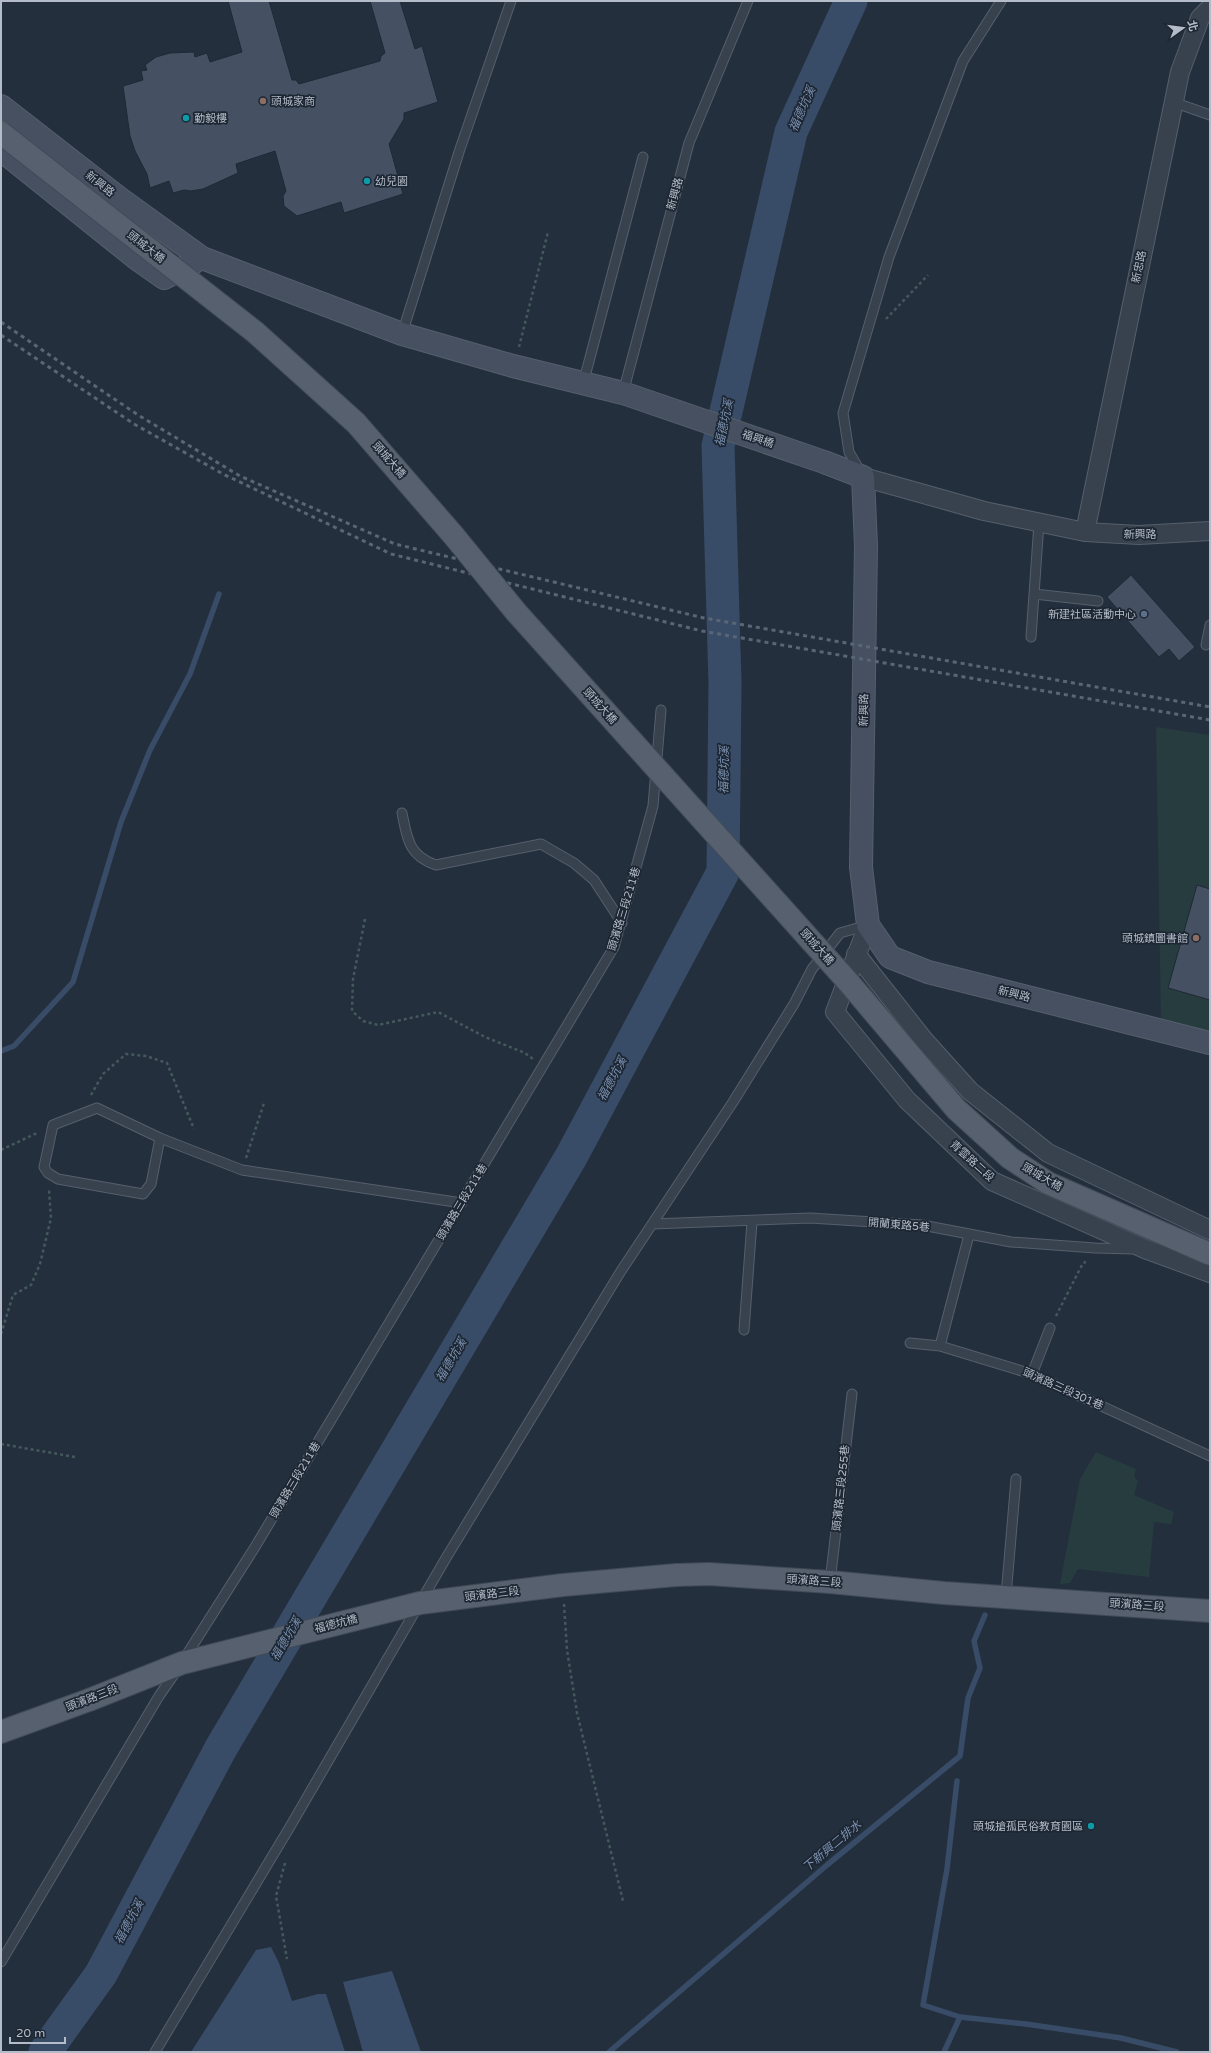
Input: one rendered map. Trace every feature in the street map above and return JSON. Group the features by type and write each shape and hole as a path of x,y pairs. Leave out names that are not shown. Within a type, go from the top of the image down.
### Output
{"main road":[{"name":"頭城大橋","path":"1,133 255,332 356,423 454,536 516,612 850,984 956,1108 1010,1158 1048,1183 1210,1254"},
{"name":"頭濱路三段","path":"420,1603 563,1585 676,1575 709,1574 830,1582 944,1593 1210,1611"},
{"name":"福德坑橋","path":"182,1663 420,1603"},
{"name":"頭濱路三段","path":"1,1732 89,1700 182,1663"}],"street":[{"name":"新忠路","path":"1084,532 1180,72 1200,18 1210,8"},
{"name":"新興路","path":"1,106 119,198 202,258 402,334 514,366 623,393 646,402"},
{"path":"1,150 137,259 164,278 202,258"},
{"name":"福興橋","path":"646,402 824,462 863,477"},
{"name":"新興路","path":"1210,531 1139,536 1084,532 984,511 863,477 866,546 860,867 868,925 890,957 928,972 1210,1044"},
{"name":"青雲路二段","path":"868,925 835,1012 908,1100 992,1181 1145,1249 1210,1273"},
{"path":"856,954 924,1040 970,1091 1048,1153 1210,1230"}],"lane":[{"path":"402,334 460,149 511,1"},
{"name":"新興路","path":"623,393 689,144 748,1"},
{"path":"863,477 849,452 843,413 889,257 963,61 1001,1"},
{"path":"1173,102 1210,115"},
{"path":"583,384 643,157"},
{"path":"1031,638 1040,523"},
{"path":"1034,594 1098,601"},
{"path":"1206,645 1210,625"},
{"name":"頭濱路三段211巷","path":"1,1962 159,1696 182,1663 259,1540 614,947 622,923 653,806 661,710"},
{"path":"402,813 408,843 423,861 436,865 541,844 574,863 594,880 622,923"},
{"path":"155,2052 291,1825 420,1603 560,1370 652,1224 733,1102 794,1004 812,969 840,933 868,925"},
{"path":"160,1138 151,1184 143,1194 58,1179 44,1167 52,1126 96,1108 160,1138 242,1170 462,1203"},
{"name":"開蘭東路5巷","path":"652,1224 826,1219 922,1225 1011,1242 1095,1248 1145,1249"},
{"path":"744,1330 752,1222"},
{"path":"940,1346 969,1235"},
{"path":"1032,1374 1050,1328"},
{"name":"頭濱路三段301巷","path":"910,1343 940,1346 1032,1374 1210,1456"},
{"name":"頭濱路三段255巷","path":"830,1582 852,1394"},
{"path":"1006,1596 1016,1479"}],"path":[{"path":"514,366 548,232"},
{"path":"883,322 928,275"},
{"path":"365,919 353,979 352,1011 363,1021 378,1025 438,1012 485,1037 525,1054 542,1065"},
{"path":"80,1115 103,1074 126,1054 132,1054 146,1056 167,1063 194,1129"},
{"path":"242,1170 264,1102"},
{"path":"1,1150 52,1126"},
{"path":"1,1334 13,1295 31,1285 40,1264 51,1218 48,1172"},
{"path":"1050,1328 1083,1263 1088,1261"},
{"path":"1,1444 74,1457"},
{"path":"563,1585 567,1650 577,1713 623,1901"},
{"path":"286,1856 276,1896 287,1959"}],"green space":[{"path":"1156,727 1210,735 1210,1034 1161,1023"},
{"path":"1096,1452 1136,1469 1134,1477 1138,1481 1134,1495 1174,1512 1171,1524 1154,1522 1149,1577 1078,1569 1070,1583 1060,1584 1080,1479"}],"water":[{"path":"271,1947 279,1963 292,2001 318,1994 326,1994 345,2052 191,2052 256,1950"},
{"path":"392,1971 421,2052 363,2052 343,1982"}],"building":[{"path":"228,1 269,1 292,80 296,80 299,84 380,61 381,56 385,53 370,1 400,1 415,49 422,46 438,102 404,113 404,119 389,144 403,194 344,213 341,202 297,216 284,206 283,196 286,191 275,151 236,164 238,173 203,189 191,191 184,190 173,193 169,181 150,188 147,174 135,151 130,136 123,86 143,80 141,71 147,70 145,65 156,57 170,53 194,52 195,57 207,53 210,62 242,52"},
{"name":"新建社區活動中心","path":"1131,575 1195,647 1179,661 1169,649 1159,657 1107,597"},
{"name":"頭城鎮圖書館","path":"1197,885 1210,889 1210,1000 1168,988"}],"waterway":[{"name":"福德坑溪","path":"45,2052 101,1974 221,1748 571,1157 723,872 725,683 718,446 791,132 851,1"},
{"path":"1,1051 14,1046 73,982 121,822 150,750 190,674 219,594"},
{"name":"下新興二排水","path":"609,2052 827,1865 960,1756 968,1698 980,1668 974,1641 985,1615"},
{"path":"944,2052 960,2017 923,2005 947,1869 957,1781"},
{"path":"960,2017 1026,2024 1121,2038 1177,2052"}],"railway":[{"path":"1,322 138,415 240,476 395,544 704,618 1210,707"},
{"path":"1,335 134,424 223,474 391,554 702,631 1210,720"}],"place":[{"name":"頭城家商","path":"263,101"},
{"name":"勤毅樓","path":"186,118"},
{"name":"幼兒園","path":"367,181"},
{"name":"新建社區活動中心","path":"1144,614"},
{"name":"頭城鎮圖書館","path":"1196,938"},
{"name":"頭城搶孤民俗教育園區","path":"1091,1826"}]}
